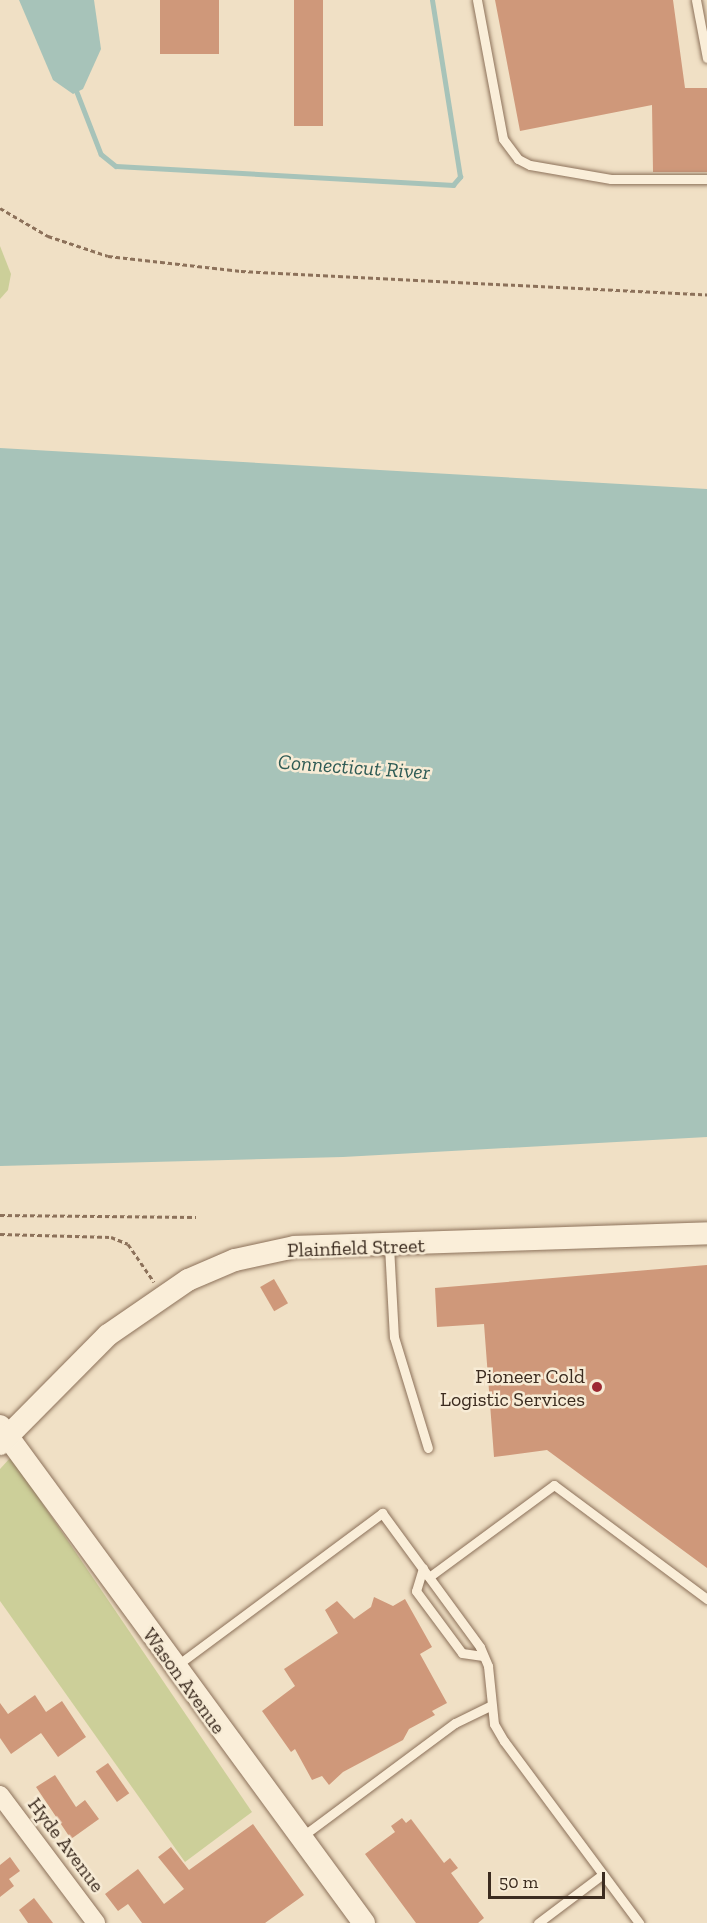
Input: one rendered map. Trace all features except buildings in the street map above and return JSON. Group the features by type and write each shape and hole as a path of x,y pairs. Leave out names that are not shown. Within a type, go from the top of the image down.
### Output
{"street":[{"name":"Plainfield Street","path":"3,1435 108,1335 161,1297 188,1280 255,1256 295,1247 388,1246 707,1233"},
{"name":"Wason Avenue","path":"3,1435 364,1923"},
{"name":"Hyde Avenue","path":"0,1795 96,1923"}],"lane":[{"path":"477,0 503,139 518,159 530,165 611,179 707,179"},
{"path":"696,0 707,58"},
{"path":"388,1246 394,1337 428,1448"},
{"path":"429,1577 554,1485 707,1599"},
{"path":"174,1668 382,1513 471,1632 488,1666 490,1706 504,1741 639,1923"},
{"path":"423,1568 416,1591 462,1653 483,1656"},
{"path":"300,1838 456,1723 490,1706"},
{"path":"538,1923 603,1874"},
{"path":"628,1923 631,1912"}],"path":[{"path":"0,208 48,236 108,256 241,271 707,295"},
{"path":"0,1215 196,1217"},
{"path":"0,1234 111,1237 128,1244 161,1297"}],"green space":[{"path":"0,246 11,274 8,290 0,299"},
{"path":"11,1457 252,1812 185,1862 0,1601 0,1469"}],"water":[{"path":"19,0 94,0 101,49 83,89 73,94 53,80"},
{"name":"Connecticut River","path":"0,448 707,489 707,1137 343,1157 0,1166"}],"waterway":[{"path":"77,92 101,154 116,166 453,185 460,177 432,0"}],"place":[{"name":"Pioneer Cold Logistic Services","path":"597,1387"}]}
